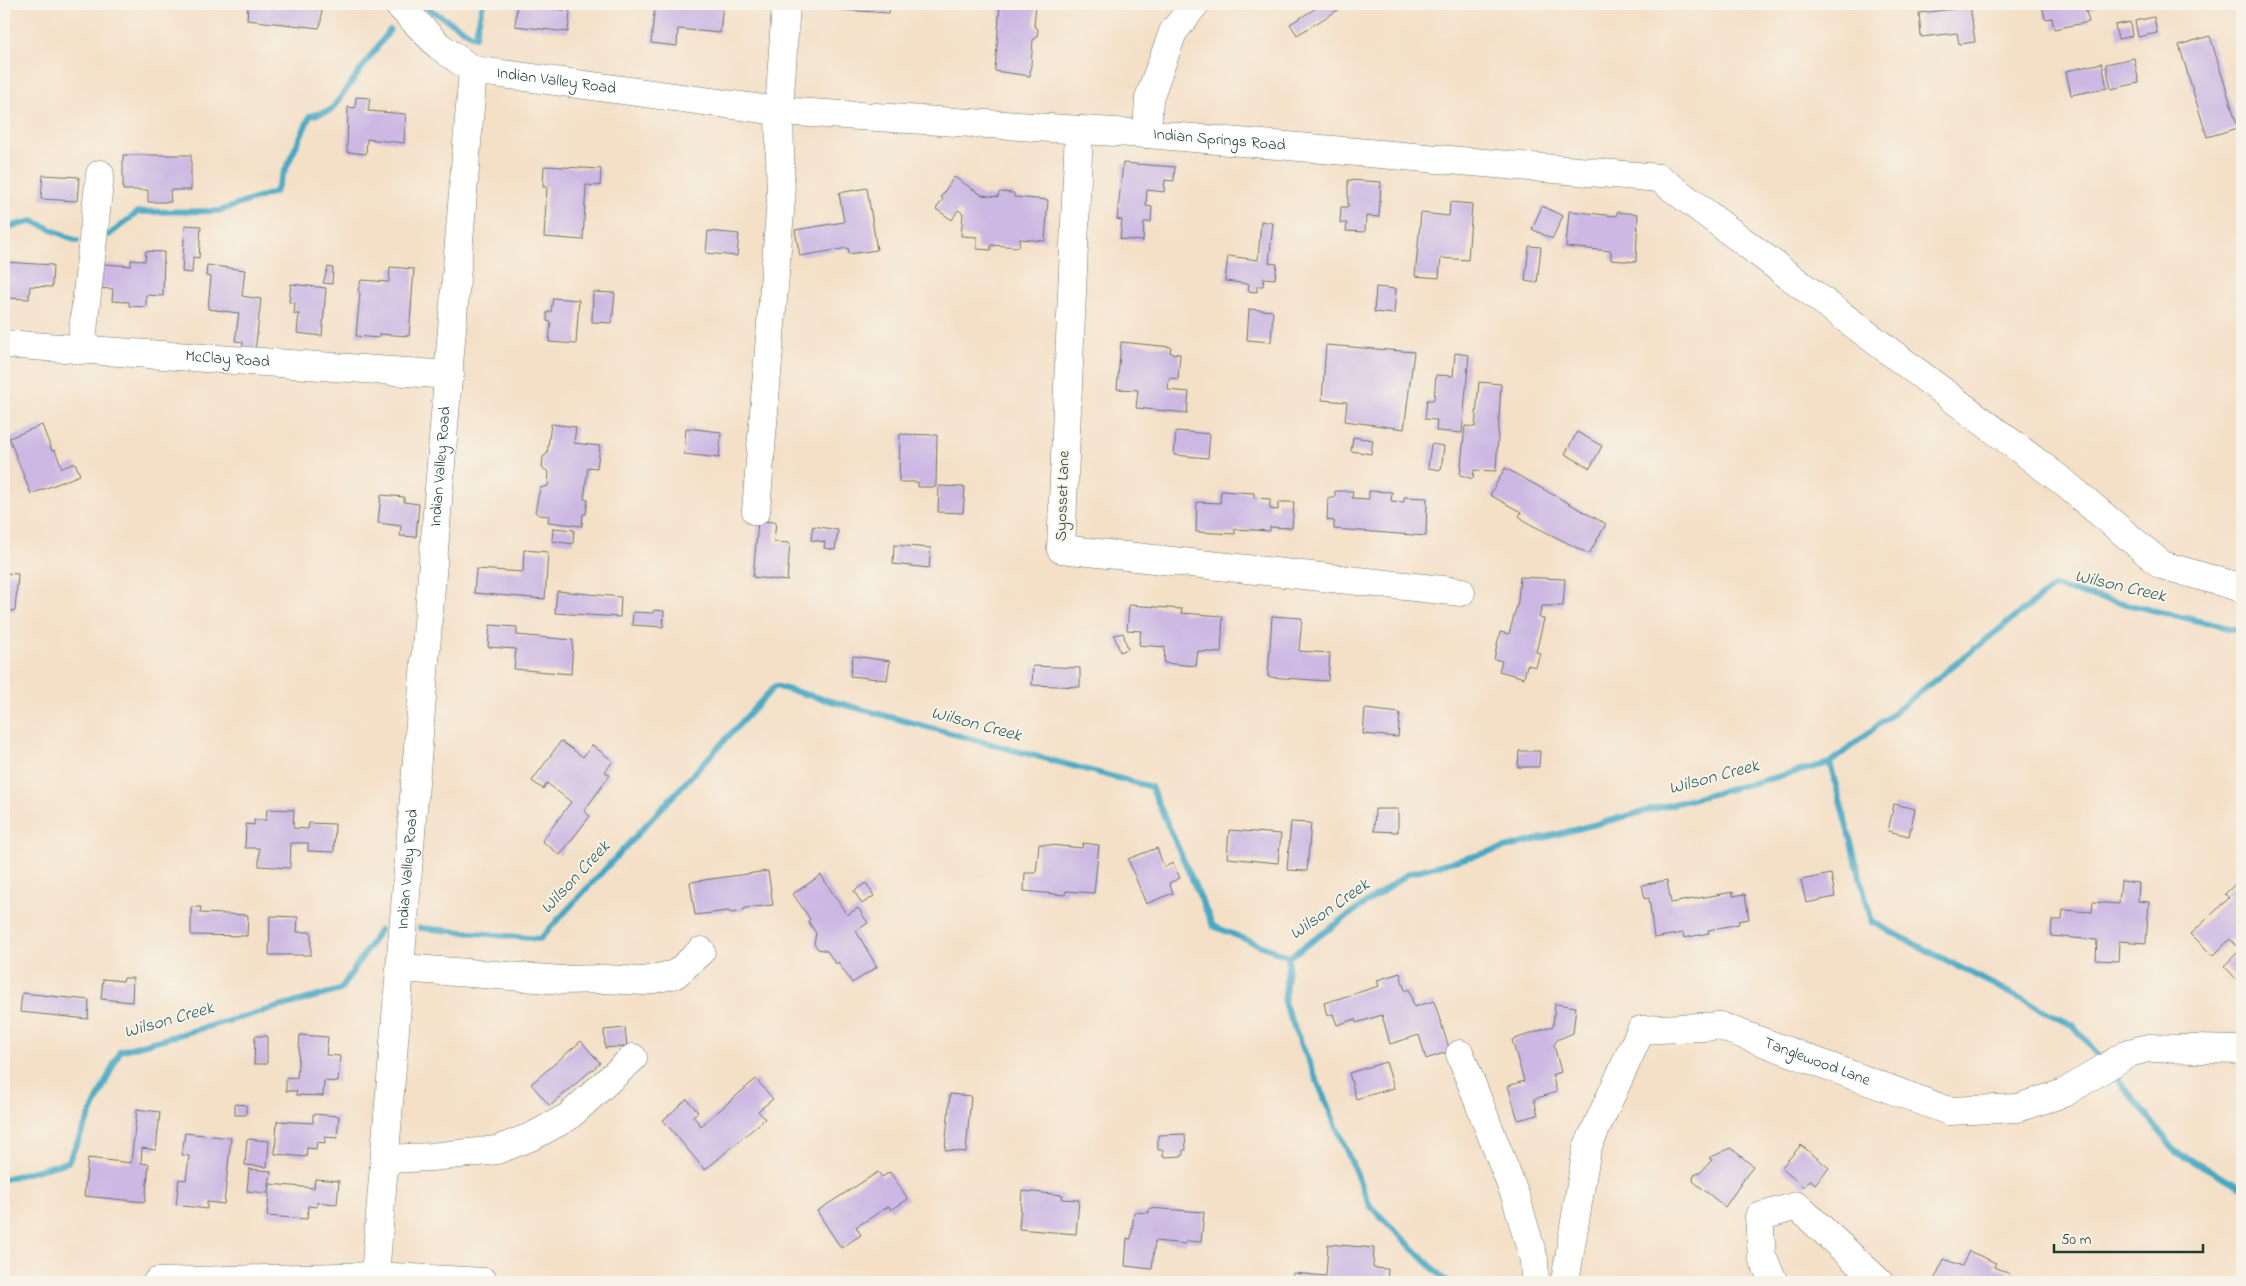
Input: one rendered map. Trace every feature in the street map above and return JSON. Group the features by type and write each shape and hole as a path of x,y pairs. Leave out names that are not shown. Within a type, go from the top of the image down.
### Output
{"street":[{"path":"398,4 440,46 473,70"},
{"path":"756,512 781,199 779,111 786,4"},
{"path":"1147,134 1150,98 1173,32 1194,4"},
{"name":"Indian Valley Road","path":"375,1276 450,375 473,70 779,111"},
{"name":"Indian Springs Road","path":"779,111 1147,134 1659,178 2062,481 2162,565 2242,588"},
{"name":"Syosset Lane","path":"1079,130 1061,549 1461,592"},
{"path":"81,350 100,174"},
{"name":"McClay Road","path":"4,344 450,375"},
{"path":"401,968 562,980 604,979 644,981 676,974 701,951"},
{"name":"Tanglewood Lane","path":"1565,1282 1587,1148 1641,1030 1720,1026 1949,1111 2017,1108 2064,1093 2129,1053 2148,1048 2242,1050"},
{"path":"1460,1054 1516,1198 1534,1260 1535,1282"},
{"path":"385,1159 431,1157 497,1150 533,1136 568,1117 633,1058"},
{"path":"1774,1282 1762,1257 1759,1217 1797,1206 1879,1282"},
{"path":"157,1282 375,1276 484,1282"}],"building":[{"path":"248,4 322,4 321,23 319,28 247,20"},
{"path":"532,4 554,4 553,9 570,11 568,32 515,26 517,6 532,7"},
{"path":"655,4 723,4 720,33 678,29 677,46 651,43"},
{"path":"842,4 890,4 889,13 842,10"},
{"path":"1000,4 1036,4 1034,26 1038,29 1037,37 1033,40 1030,76 995,71"},
{"path":"1323,4 1348,4 1297,35 1290,24"},
{"path":"1954,4 1970,4 1975,42 1959,44 1957,33 1921,37 1919,13 1955,9"},
{"path":"1999,4 2011,4 2008,8"},
{"path":"2042,4 2094,4 2095,9 2086,11 2089,22 2054,29 2052,18 2045,19"},
{"path":"2154,17 2157,33 2138,37 2135,21"},
{"path":"2130,22 2132,36 2118,39 2115,25"},
{"path":"2210,36 2238,128 2207,137 2179,45"},
{"path":"2134,58 2139,83 2111,89 2106,64"},
{"path":"2102,63 2107,88 2071,95 2066,71"},
{"path":"356,97 370,98 368,111 406,114 404,143 367,139 366,154 347,152 348,107 355,108"},
{"path":"123,155 191,155 191,190 170,190 171,202 148,202 148,190 123,190"},
{"path":"1123,163 1175,167 1174,181 1165,180 1164,192 1147,190 1146,206 1152,207 1151,222 1144,222 1143,241 1120,239 1122,220 1117,219"},
{"path":"544,166 601,169 600,186 586,185 583,240 544,237 547,187 543,187"},
{"path":"43,175 79,177 77,201 41,199"},
{"path":"954,177 982,195 998,197 999,192 1014,193 1014,197 1048,200 1045,241 1020,239 1019,247 991,245 991,250 977,249 977,237 961,236 963,213 958,210 952,220 936,209 943,199 941,197"},
{"path":"1348,180 1381,182 1379,217 1366,216 1365,232 1346,231 1347,223 1340,223 1341,207 1348,207"},
{"path":"867,188 877,250 849,254 848,248 800,256 795,230 844,222 839,193"},
{"path":"1450,202 1472,204 1468,260 1441,258 1439,278 1415,276 1421,213 1449,216"},
{"path":"1542,206 1563,216 1552,239 1532,229"},
{"path":"1569,211 1616,216 1617,212 1638,214 1636,262 1611,260 1611,251 1566,247"},
{"path":"1261,221 1273,223 1269,263 1277,264 1275,279 1264,278 1263,286 1257,286 1257,292 1248,291 1249,284 1225,281 1228,256 1258,260"},
{"path":"185,225 201,226 199,258 193,257 192,273 182,272"},
{"path":"708,231 739,234 737,256 706,253"},
{"path":"1529,246 1541,247 1537,283 1525,281"},
{"path":"146,251 164,252 163,296 146,295 146,307 129,306 129,302 112,301 113,289 91,288 92,263 131,266 131,260 145,261"},
{"path":"4,262 53,265 52,287 30,286 29,299 4,298"},
{"path":"207,265 245,270 242,296 261,299 255,352 242,350 243,342 235,341 239,313 208,309 211,277 206,276"},
{"path":"328,267 333,268 332,284 323,283"},
{"path":"390,267 414,269 409,336 379,334 379,338 356,336 360,293 358,291 361,280 389,282"},
{"path":"291,284 326,288 322,336 297,333 299,314 294,314 295,303 289,302"},
{"path":"1376,287 1396,289 1394,314 1374,312"},
{"path":"593,292 615,293 612,323 592,322"},
{"path":"553,298 579,300 576,344 549,342 551,322 547,321 547,312 551,312"},
{"path":"1249,309 1273,311 1271,342 1247,340"},
{"path":"1121,342 1171,347 1170,353 1180,354 1178,379 1169,378 1168,390 1189,392 1187,413 1136,408 1138,390 1117,389"},
{"path":"1326,345 1414,352 1404,429 1345,421 1347,402 1322,400"},
{"path":"1455,353 1469,355 1462,433 1436,431 1437,420 1425,419 1427,400 1434,400 1436,375 1453,376"},
{"path":"1479,382 1501,384 1496,471 1474,470 1473,479 1460,475 1465,426 1475,427"},
{"path":"551,424 576,427 574,443 600,446 597,468 588,467 584,499 588,500 586,514 583,514 582,526 548,522 549,516 539,515 535,512 540,488 548,486 549,472 542,468 543,457 547,454"},
{"path":"42,425 52,451 55,450 62,468 75,463 80,475 31,494 9,438"},
{"path":"686,428 721,432 719,458 684,454"},
{"path":"1176,431 1210,434 1208,458 1174,455"},
{"path":"1577,432 1602,446 1590,468 1565,454"},
{"path":"900,434 937,435 936,487 918,487 918,482 899,482"},
{"path":"1353,437 1373,440 1371,454 1351,451"},
{"path":"1431,444 1444,446 1441,470 1428,468"},
{"path":"1505,468 1606,524 1589,554 1528,523 1519,516 1521,512 1490,495"},
{"path":"939,486 965,487 963,513 938,512"},
{"path":"1221,491 1254,493 1254,498 1270,499 1270,509 1278,510 1278,502 1294,502 1292,528 1270,527 1270,531 1235,529 1235,534 1196,532 1197,502 1220,503"},
{"path":"1335,491 1353,491 1352,498 1369,499 1369,491 1392,492 1391,501 1404,502 1404,497 1427,498 1426,536 1334,529 1334,521 1327,520 1328,498 1335,498"},
{"path":"381,495 404,497 404,502 419,504 416,537 400,536 401,526 378,523"},
{"path":"758,521 776,522 774,542 790,543 787,581 753,577"},
{"path":"813,526 838,530 835,550 824,548 825,542 811,540"},
{"path":"553,528 574,530 573,544 552,541"},
{"path":"894,545 931,548 929,568 893,564"},
{"path":"524,550 548,552 545,599 474,593 476,569 523,572"},
{"path":"4,573 18,574 15,611 4,610"},
{"path":"1520,577 1565,579 1563,606 1542,606 1539,618 1544,619 1536,652 1540,653 1536,667 1527,665 1524,678 1499,671 1502,661 1494,659 1500,632 1509,634 1518,601"},
{"path":"557,591 621,597 620,617 555,613"},
{"path":"1129,605 1182,609 1181,613 1223,616 1221,653 1198,651 1196,666 1164,663 1165,647 1139,645 1141,631 1127,630"},
{"path":"654,610 664,611 663,627 632,625 633,612 653,613"},
{"path":"1272,616 1302,618 1299,651 1330,653 1328,681 1268,677"},
{"path":"490,625 517,627 517,635 573,640 571,674 514,669 516,649 488,647"},
{"path":"1123,633 1128,649 1120,652 1114,635"},
{"path":"853,656 890,661 887,680 850,676"},
{"path":"1033,666 1080,668 1080,687 1032,685"},
{"path":"1365,709 1400,713 1398,737 1363,734"},
{"path":"561,741 583,757 592,745 613,761 605,772 610,775 584,811 590,816 560,855 542,841 571,802 547,783 543,789 532,781"},
{"path":"1519,751 1540,751 1539,767 1518,767"},
{"path":"1894,804 1915,809 1909,836 1888,831"},
{"path":"267,809 294,810 293,828 308,829 309,823 335,824 334,852 308,851 308,843 291,843 290,868 259,866 259,848 245,848 246,824 254,825 254,820 266,820"},
{"path":"1375,809 1398,809 1398,832 1374,831"},
{"path":"1291,822 1311,823 1307,871 1287,870"},
{"path":"1229,830 1281,834 1278,863 1227,858"},
{"path":"1083,843 1099,845 1094,893 1066,891 1065,895 1024,891 1025,873 1036,873 1039,844 1082,848"},
{"path":"1157,848 1164,867 1173,863 1180,878 1169,883 1173,893 1146,904 1128,859"},
{"path":"768,871 773,905 745,908 743,911 732,913 728,911 695,915 690,882"},
{"path":"1831,874 1835,897 1806,903 1801,880"},
{"path":"821,875 847,915 858,908 868,923 856,931 877,967 852,983 838,962 836,964 827,951 818,949 814,944 816,933 808,921 810,919 793,894"},
{"path":"2242,877 2242,985 2224,966 2240,950 2230,939 2213,956 2191,934 2229,898 2225,894"},
{"path":"1667,880 1671,903 1733,892 1733,896 1745,894 1749,919 1738,921 1739,924 1708,930 1709,933 1684,938 1683,933 1654,938 1649,898 1645,899 1642,885"},
{"path":"2121,881 2139,883 2138,901 2149,902 2146,943 2119,941 2118,961 2096,960 2097,940 2051,936 2052,920 2062,920 2063,910 2092,912 2093,902 2119,904"},
{"path":"866,883 874,896 862,904 854,891"},
{"path":"191,907 201,907 200,913 248,915 247,936 191,935"},
{"path":"270,916 298,917 297,932 311,932 311,955 269,955"},
{"path":"1400,973 1405,991 1409,989 1414,1007 1434,1001 1450,1051 1426,1059 1419,1035 1390,1044 1382,1015 1356,1023 1355,1019 1337,1025 1333,1014 1327,1016 1324,1003 1379,986 1377,980"},
{"path":"124,978 133,978 132,1002 101,999 103,979 123,981"},
{"path":"22,993 89,1000 88,1019 20,1012"},
{"path":"1555,1004 1576,1007 1573,1033 1557,1040 1554,1045 1561,1072 1552,1075 1557,1092 1534,1099 1538,1115 1518,1120 1508,1086 1524,1081 1512,1040 1553,1026"},
{"path":"625,1028 627,1046 605,1048 604,1030"},
{"path":"300,1035 328,1037 326,1055 340,1056 338,1082 324,1081 323,1096 296,1095 297,1091 286,1091 286,1077 297,1078"},
{"path":"255,1036 267,1036 267,1064 254,1064"},
{"path":"581,1041 600,1063 550,1106 531,1084"},
{"path":"1386,1062 1394,1088 1356,1099 1349,1073"},
{"path":"756,1079 773,1099 758,1111 765,1119 705,1170 663,1120 687,1099 698,1112 693,1116 701,1126"},
{"path":"950,1094 971,1096 966,1152 945,1150"},
{"path":"235,1104 246,1105 246,1115 235,1115"},
{"path":"137,1109 160,1112 156,1150 142,1148 141,1163 149,1164 145,1202 84,1196 88,1158 131,1163"},
{"path":"313,1114 339,1116 337,1138 325,1137 325,1143 317,1142 316,1149 307,1148 306,1157 275,1154 277,1121 313,1123"},
{"path":"185,1133 231,1138 224,1204 207,1202 207,1209 176,1205 179,1179 186,1180 189,1156 182,1155"},
{"path":"1185,1134 1186,1150 1183,1150 1183,1156 1163,1157 1163,1150 1158,1150 1158,1135"},
{"path":"247,1139 269,1141 267,1167 245,1165"},
{"path":"1801,1145 1829,1168 1815,1184 1810,1179 1804,1187 1781,1168"},
{"path":"1731,1148 1753,1166 1725,1207 1693,1181 1694,1175 1701,1172 1712,1160 1709,1158"},
{"path":"249,1169 271,1171 268,1193 247,1191"},
{"path":"878,1172 882,1177 890,1172 908,1199 891,1210 889,1206 856,1227 861,1235 841,1248 817,1211"},
{"path":"315,1179 339,1181 337,1204 317,1202 317,1207 308,1206 307,1219 267,1216 270,1184 314,1188"},
{"path":"1022,1191 1063,1195 1062,1199 1079,1200 1076,1234 1019,1229"},
{"path":"1149,1208 1204,1212 1201,1242 1186,1241 1186,1244 1155,1241 1152,1269 1125,1266 1127,1238 1131,1239 1134,1212 1149,1213"},
{"path":"1328,1244 1374,1248 1373,1268 1388,1269 1387,1282 1292,1282 1293,1273 1326,1276"},
{"path":"1969,1251 1996,1263 1994,1267 2010,1274 2007,1282 1933,1282 1944,1259 1962,1266"}],"waterway":[{"path":"424,6 475,37 483,4"},
{"path":"109,235 138,212 219,211 275,192 310,116 331,110 390,30"},
{"path":"4,228 33,221 77,241"},
{"name":"Wilson Creek","path":"420,928 540,939 775,686 1151,787 1213,926 1289,957 1409,873 1830,763 2053,587 2242,631"},
{"path":"1830,763 1872,922 2074,1026 2103,1061"},
{"name":"Wilson Creek","path":"4,1179 68,1162 120,1051 340,990 380,930"},
{"path":"1289,957 1284,1003 1370,1206 1447,1282"},
{"path":"2111,1071 2176,1152 2242,1187"}]}
